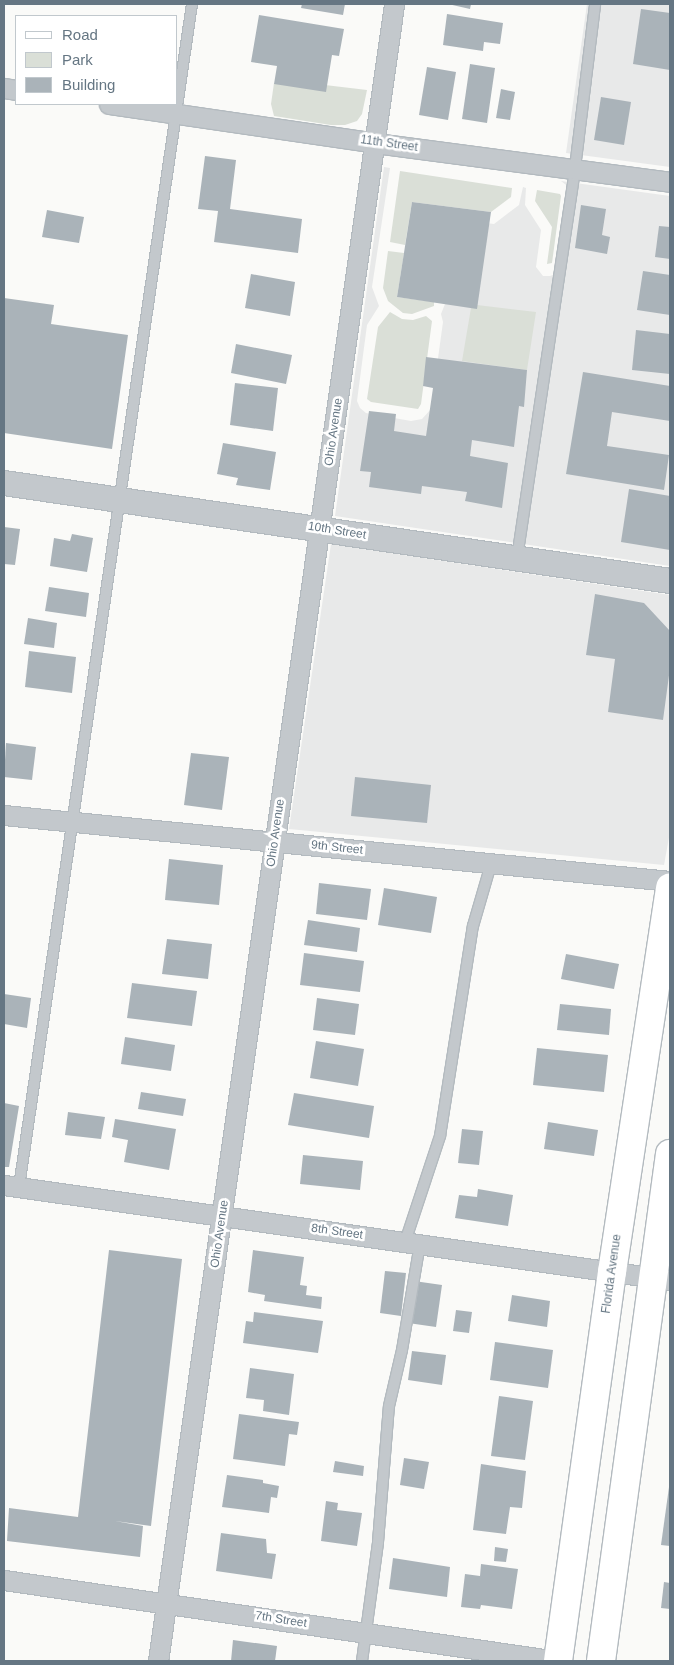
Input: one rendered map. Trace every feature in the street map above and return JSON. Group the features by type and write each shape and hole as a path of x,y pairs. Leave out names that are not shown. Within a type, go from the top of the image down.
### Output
{"main road":[{"name":"Florida Avenue","path":"558,1661 612,1272 670,887"},
{"path":"601,1661 661,1278 670,1154"}],"street":[{"name":"Ohio Avenue","path":"158,1661 394,4"},
{"name":"11th Street","path":"116,105 375,143 670,182"},
{"name":"10th Street","path":"4,483 670,581"},
{"name":"9th Street","path":"4,815 670,881"},
{"name":"8th Street","path":"11,1186 661,1278"},
{"name":"7th Street","path":"4,1580 558,1661"}],"lane":[{"path":"11,1186 72,822 192,4"},
{"path":"517,558 575,168 595,4"},
{"path":"362,1661 378,1542 389,1406 413,1243 440,1136 473,926 491,864"}],"shaded area":[{"path":"587,4 670,4 670,167 566,153"},
{"path":"384,167 390,168 372,287 379,306 367,325 357,401 360,408 366,413 411,421 422,419 431,409 443,322 441,314 445,304 421,215 494,224 519,205 523,187 526,188 525,205 541,230 536,267 543,276 550,276 558,273 570,188 561,181 670,196 670,566 335,516"},
{"path":"331,544 670,595 670,832 664,865 289,829"}],"green space":[{"path":"274,83 325,85 367,90 362,114 357,121 345,125 331,125 274,116 271,104"},
{"path":"400,171 512,188 511,197 491,212 412,202 405,245 390,242"},
{"path":"537,190 560,194 561,196 552,263 547,264 552,227 535,201"},
{"path":"388,251 404,253 397,297 434,302 434,306 412,314 403,313 388,301 383,288"},
{"path":"477,305 536,312 527,370 462,361 471,308"},
{"path":"390,312 402,319 413,320 426,316 432,321 421,404 418,409 371,402 367,399 378,327"}],"building":[{"path":"302,4 345,4 343,15 301,8"},
{"path":"448,4 471,4 470,9"},
{"path":"641,9 670,13 670,70 633,64"},
{"path":"447,14 503,23 500,44 484,42 483,51 443,45"},
{"path":"259,15 344,29 339,56 332,55 326,92 274,84 277,66 251,62"},
{"path":"470,64 495,68 487,123 462,119"},
{"path":"427,67 456,72 448,120 419,115"},
{"path":"501,89 515,92 510,120 496,118"},
{"path":"601,97 631,102 624,145 594,140"},
{"path":"205,156 236,160 230,209 302,219 298,253 214,242 218,211 198,209"},
{"path":"412,202 491,212 477,309 397,297"},
{"path":"581,205 606,209 602,235 610,237 607,254 575,248"},
{"path":"47,210 84,217 79,243 42,237"},
{"path":"659,226 670,227 670,259 655,257"},
{"path":"643,271 670,275 670,315 637,310"},
{"path":"251,274 295,282 290,316 245,308"},
{"path":"4,298 54,305 51,324 128,335 112,449 4,433"},
{"path":"636,330 670,334 670,374 632,370"},
{"path":"236,344 292,355 286,384 231,373"},
{"path":"426,357 527,370 524,407 519,406 514,447 472,440 470,456 508,463 502,508 465,501 467,492 422,486 421,494 369,487 371,472 360,471 369,411 396,414 394,431 426,436 433,388 423,386"},
{"path":"583,372 670,386 670,421 612,412 607,446 669,455 664,490 566,474"},
{"path":"235,383 278,388 273,431 230,425"},
{"path":"223,443 276,452 270,490 236,485 238,478 217,474"},
{"path":"629,489 670,496 670,550 621,542"},
{"path":"4,527 20,529 15,565 4,564"},
{"path":"72,534 93,538 87,572 50,566 54,538 70,541"},
{"path":"49,587 89,593 86,617 45,611"},
{"path":"595,594 644,603 670,631 670,668 663,720 608,712 615,659 586,655"},
{"path":"28,618 57,623 54,648 24,644"},
{"path":"29,651 76,657 72,693 25,687"},
{"path":"6,743 36,747 32,780 4,777"},
{"path":"191,753 229,757 222,810 184,805"},
{"path":"355,777 431,785 427,823 351,816"},
{"path":"169,859 223,865 219,905 165,900"},
{"path":"319,883 371,889 367,920 316,914"},
{"path":"384,888 437,897 431,933 378,925"},
{"path":"308,920 360,928 357,952 304,945"},
{"path":"167,939 212,944 208,979 162,974"},
{"path":"304,953 364,961 360,992 300,985"},
{"path":"566,954 619,964 614,989 561,979"},
{"path":"132,983 197,991 192,1026 127,1018"},
{"path":"4,994 31,998 27,1028 4,1024"},
{"path":"317,998 359,1004 355,1035 313,1030"},
{"path":"560,1004 611,1009 609,1035 557,1030"},
{"path":"125,1037 175,1045 171,1071 121,1064"},
{"path":"316,1041 364,1049 358,1086 310,1078"},
{"path":"537,1048 608,1055 604,1092 533,1085"},
{"path":"141,1092 186,1099 183,1116 138,1109"},
{"path":"294,1093 374,1106 369,1138 288,1125"},
{"path":"4,1103 19,1106 9,1167 4,1167"},
{"path":"68,1112 105,1117 101,1139 65,1135"},
{"path":"115,1119 176,1129 169,1170 124,1162 128,1140 112,1137"},
{"path":"548,1122 598,1130 594,1156 544,1149"},
{"path":"462,1129 483,1131 479,1165 458,1163"},
{"path":"303,1155 363,1161 360,1190 300,1184"},
{"path":"478,1189 513,1195 508,1226 455,1218 459,1195 477,1197"},
{"path":"109,1250 182,1259 151,1526 115,1521 143,1526 140,1557 7,1541 9,1508 78,1517"},
{"path":"253,1250 304,1257 300,1285 307,1286 306,1295 322,1297 321,1309 264,1301 265,1295 248,1292"},
{"path":"385,1271 406,1273 401,1316 380,1313"},
{"path":"414,1281 442,1285 436,1327 408,1323"},
{"path":"512,1295 550,1301 547,1327 508,1321"},
{"path":"456,1310 472,1312 469,1333 453,1331"},
{"path":"254,1312 323,1321 318,1353 243,1343 246,1321 253,1322"},
{"path":"495,1342 553,1350 548,1388 490,1380"},
{"path":"412,1351 446,1355 442,1385 408,1380"},
{"path":"250,1368 294,1374 289,1415 263,1411 264,1400 246,1398"},
{"path":"499,1396 533,1401 525,1460 491,1456"},
{"path":"239,1414 299,1422 297,1435 289,1434 285,1466 233,1459"},
{"path":"404,1458 429,1462 424,1489 400,1485"},
{"path":"335,1461 364,1466 363,1476 333,1472"},
{"path":"481,1464 526,1471 522,1508 510,1507 506,1534 473,1530"},
{"path":"227,1475 263,1480 263,1483 279,1486 277,1498 271,1497 269,1513 222,1507"},
{"path":"670,1487 670,1546 661,1545"},
{"path":"326,1501 338,1503 337,1510 362,1513 357,1546 321,1541"},
{"path":"221,1533 266,1539 267,1553 276,1554 272,1579 216,1571"},
{"path":"495,1547 508,1549 506,1562 494,1561"},
{"path":"393,1558 450,1567 447,1597 389,1589"},
{"path":"481,1564 518,1569 512,1609 481,1605 480,1609 461,1607 465,1574 480,1576"},
{"path":"664,1582 670,1583 670,1609 661,1608"},
{"path":"233,1640 277,1646 275,1661 231,1661"}]}
